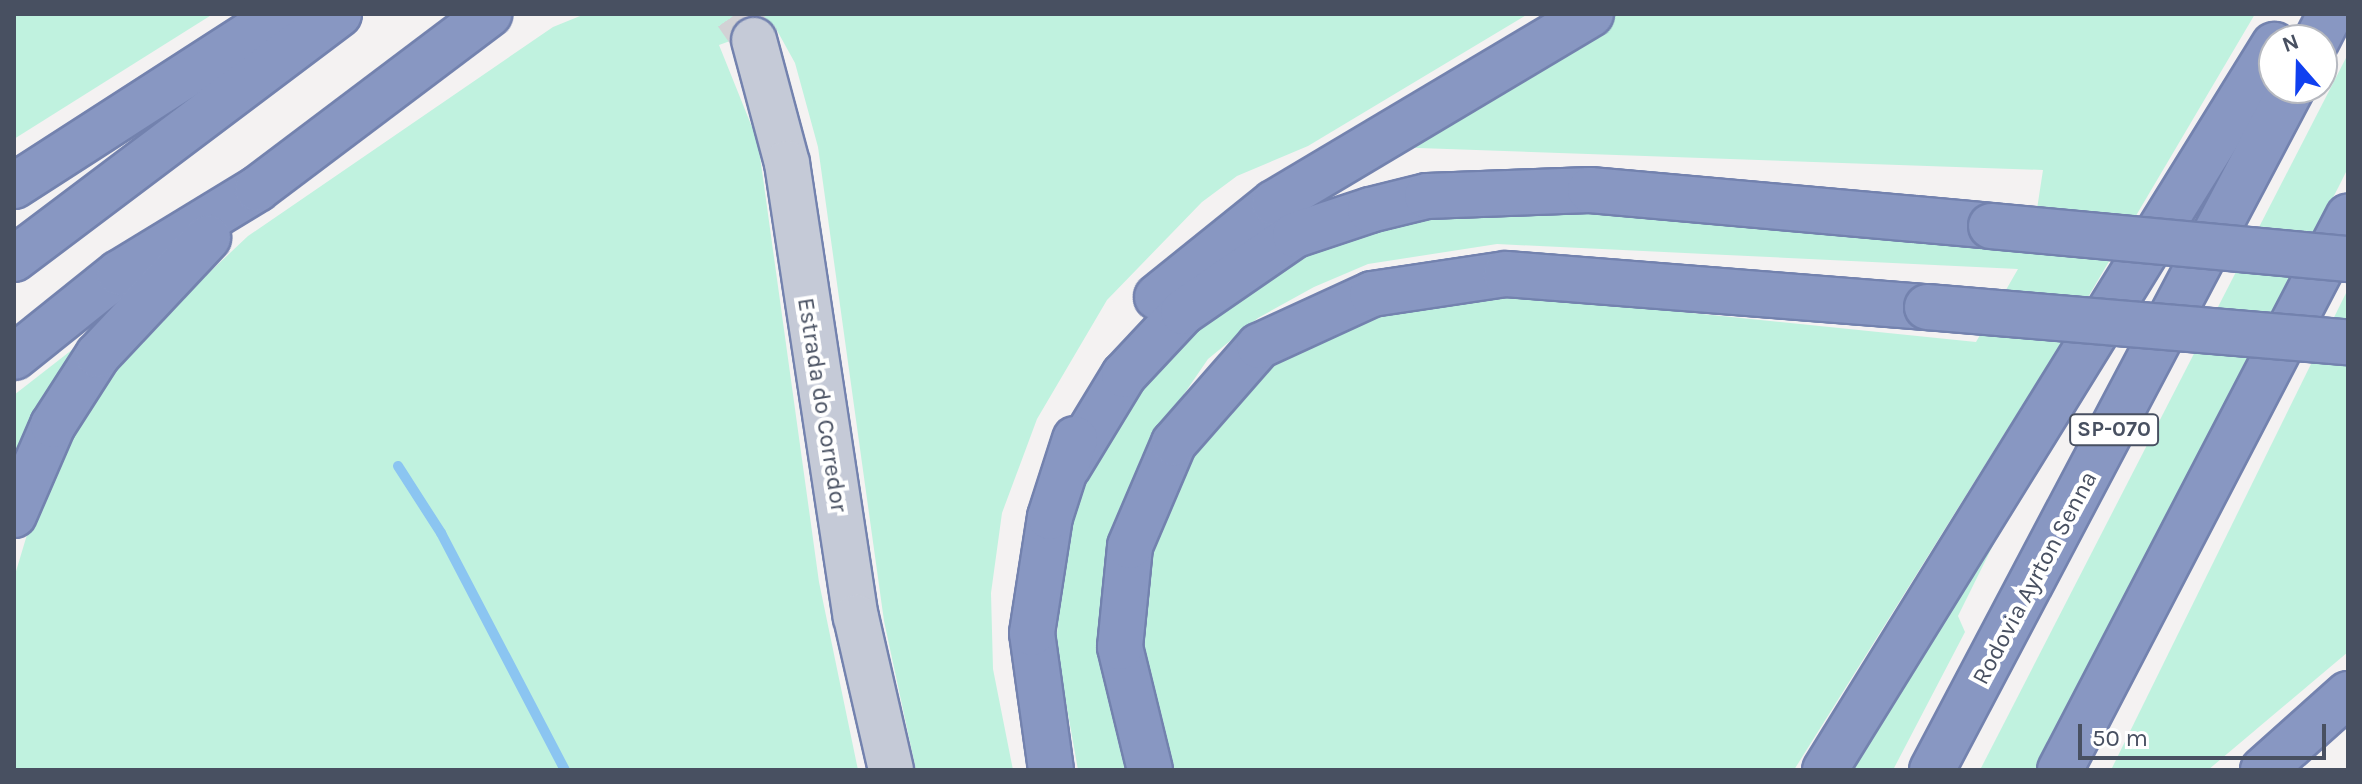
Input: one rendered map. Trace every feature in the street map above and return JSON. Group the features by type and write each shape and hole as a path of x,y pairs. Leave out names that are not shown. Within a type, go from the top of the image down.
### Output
{"highway":[{"path":"14,186 281,14"},
{"path":"14,259 339,14"},
{"path":"14,357 119,273 257,189 489,14"},
{"path":"1051,770 1032,633 1050,517 1068,467 1087,387 1115,342 1220,241 1591,14"},
{"path":"1825,770 2258,70"},
{"name":"Rodovia Ayrton Senna","path":"1932,770 2284,104"},
{"path":"14,515 53,425 98,355 257,189"},
{"path":"1068,467 1124,375 1183,312 1295,235 1370,210 1427,196 1590,190 2348,259"},
{"path":"2060,770 2348,217"},
{"path":"1150,770 1120,647 1130,546 1174,443 1259,346 1372,294 1506,274 2348,342"},
{"path":"2263,770 2348,694"}],"street":[{"name":"Estrada do Corredor","path":"754,40 787,163 856,617 891,770"}],"green space":[{"path":"14,14 213,14 14,139"},
{"path":"585,14 1528,14 1308,146 1237,176 1202,202 1107,300 1037,419 1002,513 991,593 993,669 1013,770 916,770 884,621 818,147 795,63 774,25 719,45 758,142 819,582 858,770 14,770 14,578 32,518 86,404 127,350 248,236 553,27"},
{"path":"1615,14 2255,14 2055,353 1794,770 1173,770 1141,657 1150,540 1197,446 1264,367 1321,328 1448,288 1976,342 2018,269 1497,244 1368,264 1314,287 1258,318 1208,359 1141,457 1104,563 1100,617 1105,672 1136,770 1078,770 1056,646 1067,514 1089,462 1158,356 1255,273 1363,228 1500,204 2033,235 2043,170 1390,147"},
{"path":"2348,54 2348,168 2339,186 2036,770 1980,770 2322,104 2338,104 2338,73"},
{"path":"2348,289 2348,652 2208,770 2111,770"},
{"path":"91,335 14,468 14,395"},
{"path":"2013,505 1958,616 1965,632 1893,770 1838,770"}],"waterway":[{"path":"398,466 441,533 565,770"}],"tunnel":[{"path":"736,14 754,40"}]}
